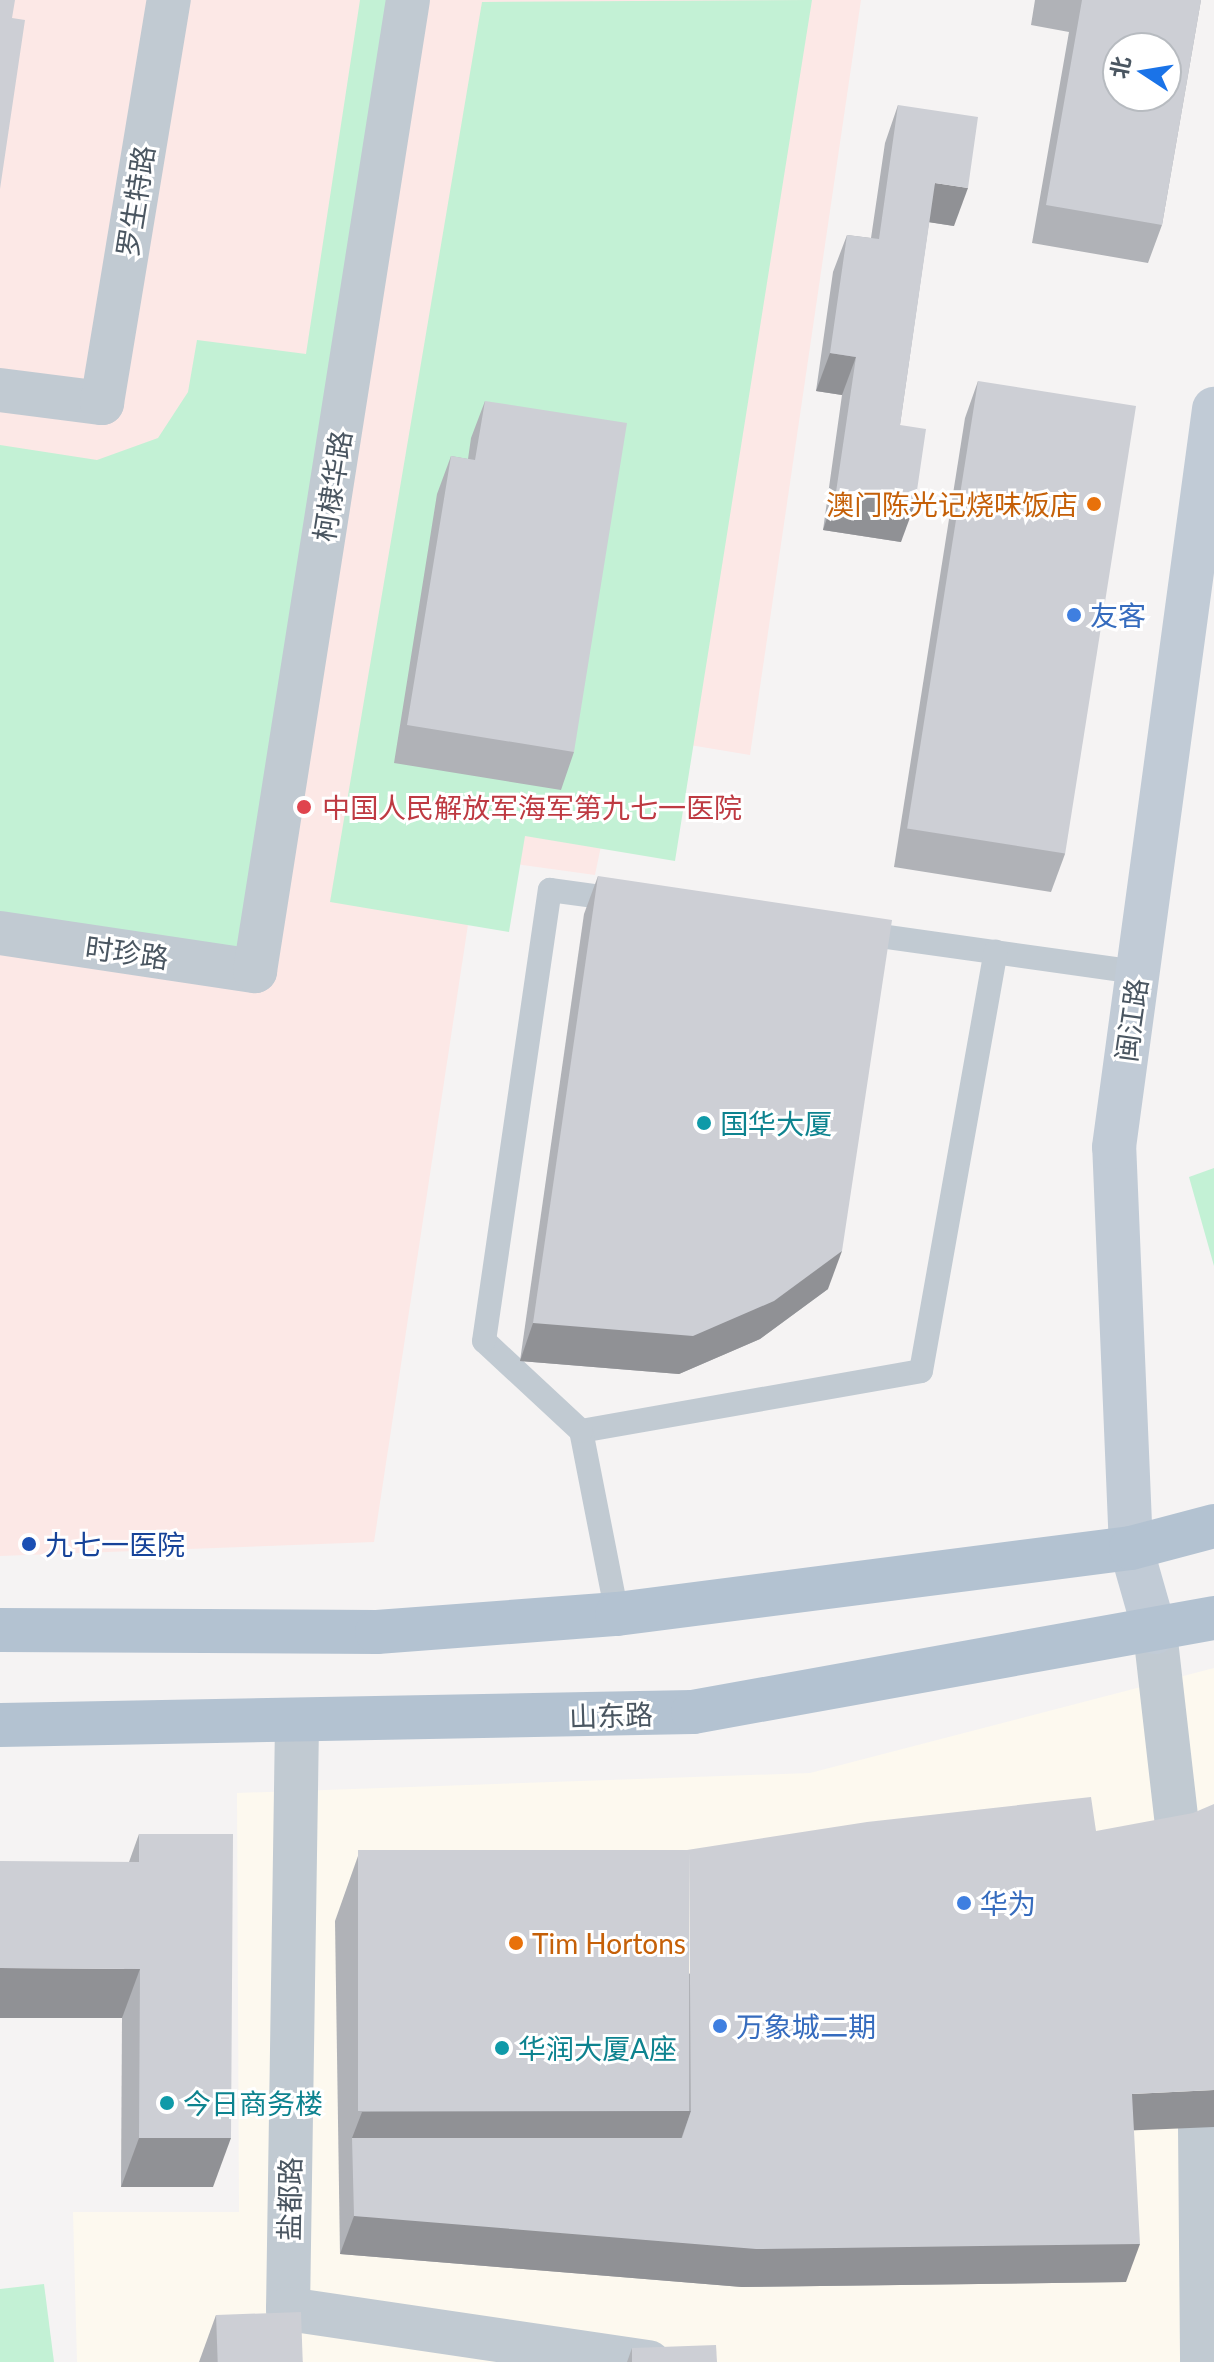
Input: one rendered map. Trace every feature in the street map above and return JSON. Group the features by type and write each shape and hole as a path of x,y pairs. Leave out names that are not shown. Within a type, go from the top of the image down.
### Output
{"main road":[{"path":"0,1630 377,1632 617,1614 1131,1548 1214,1526"},
{"name":"山东路","path":"0,1725 297,1724 693,1712 1043,1646 1155,1632 1214,1618"}],"street":[{"name":"罗生特路","path":"0,390 102,403 169,0"},
{"name":"柯棣华路","path":"255,971 408,0"},
{"name":"闽江路","path":"1155,1632 1131,1548 1114,1147 1214,409"},
{"name":"时珍路","path":"0,933 255,971"},
{"path":"1155,1632 1180,1851"},
{"name":"盐都路","path":"297,1724 288,2309 649,2362"},
{"path":"1200,2127 1202,2362"}],"lane":[{"path":"617,1614 581,1431 484,1341 550,890 658,905"},
{"path":"827,928 1138,972"},
{"path":"581,1431 921,1371 996,952"}],"shaded area":[{"name":"中国人民解放军海军第九七一医院","path":"0,0 861,0 750,755 624,734 595,875 478,859 374,1542 0,1556"},
{"path":"1214,1668 1214,2362 77,2362 73,2212 239,2212 237,1793 810,1773"}],"green space":[{"path":"360,0 390,0 244,949 0,915 0,445 97,460 158,438 188,392 197,340 306,354"},
{"path":"812,0 675,861 525,836 509,932 330,902 482,2"},
{"path":"1214,1168 1214,1266 1189,1177"},
{"path":"44,2284 54,2362 0,2362 0,2289"}],"building":[{"path":"0,0 15,0 12,18 25,20 0,189"},
{"path":"1082,0 1201,0 1182,110 1182,32 1102,32 1102,112 1182,112 1162,225 1046,205"},
{"path":"898,105 978,117 968,188 935,183 900,425 926,429 915,504 836,492 856,357 830,353 847,235 879,239"},
{"path":"978,381 1136,406 1065,853 907,828"},
{"path":"485,401 627,423 574,752 407,725 451,456 475,460"},
{"name":"国华大厦","path":"598,876 892,920 842,1251 774,1301 693,1336 533,1323"},
{"name":"万象城二期","path":"1091,1797 1096,1831 1193,1813 1214,1804 1214,2090 1132,2094 1140,2244 756,2249 354,2216 352,2138 682,2138 691,2111 687,1850 867,1822"},
{"name":"今日商务楼","path":"139,1834 233,1834 231,2138 139,2138 140,1969 0,1968 0,1861 139,1862"},
{"name":"华润大厦A座","path":"358,1850 689,1850 689,2111 358,2111"},
{"path":"301,2312 303,2362 218,2362 216,2315"},
{"path":"716,2345 717,2362 632,2362 632,2348"}],"place":[{"name":"澳门陈光记烧味饭店","path":"1094,504"},
{"name":"友客","path":"1074,615"},
{"name":"中国人民解放军海军第九七一医院","path":"304,807"},
{"name":"国华大厦","path":"704,1123"},
{"name":"九七一医院","path":"29,1544"},
{"name":"华为","path":"964,1903"},
{"name":"Tim Hortons","path":"516,1943"},
{"name":"万象城二期","path":"720,2026"},
{"name":"华润大厦A座","path":"502,2048"},
{"name":"今日商务楼","path":"167,2103"}]}
